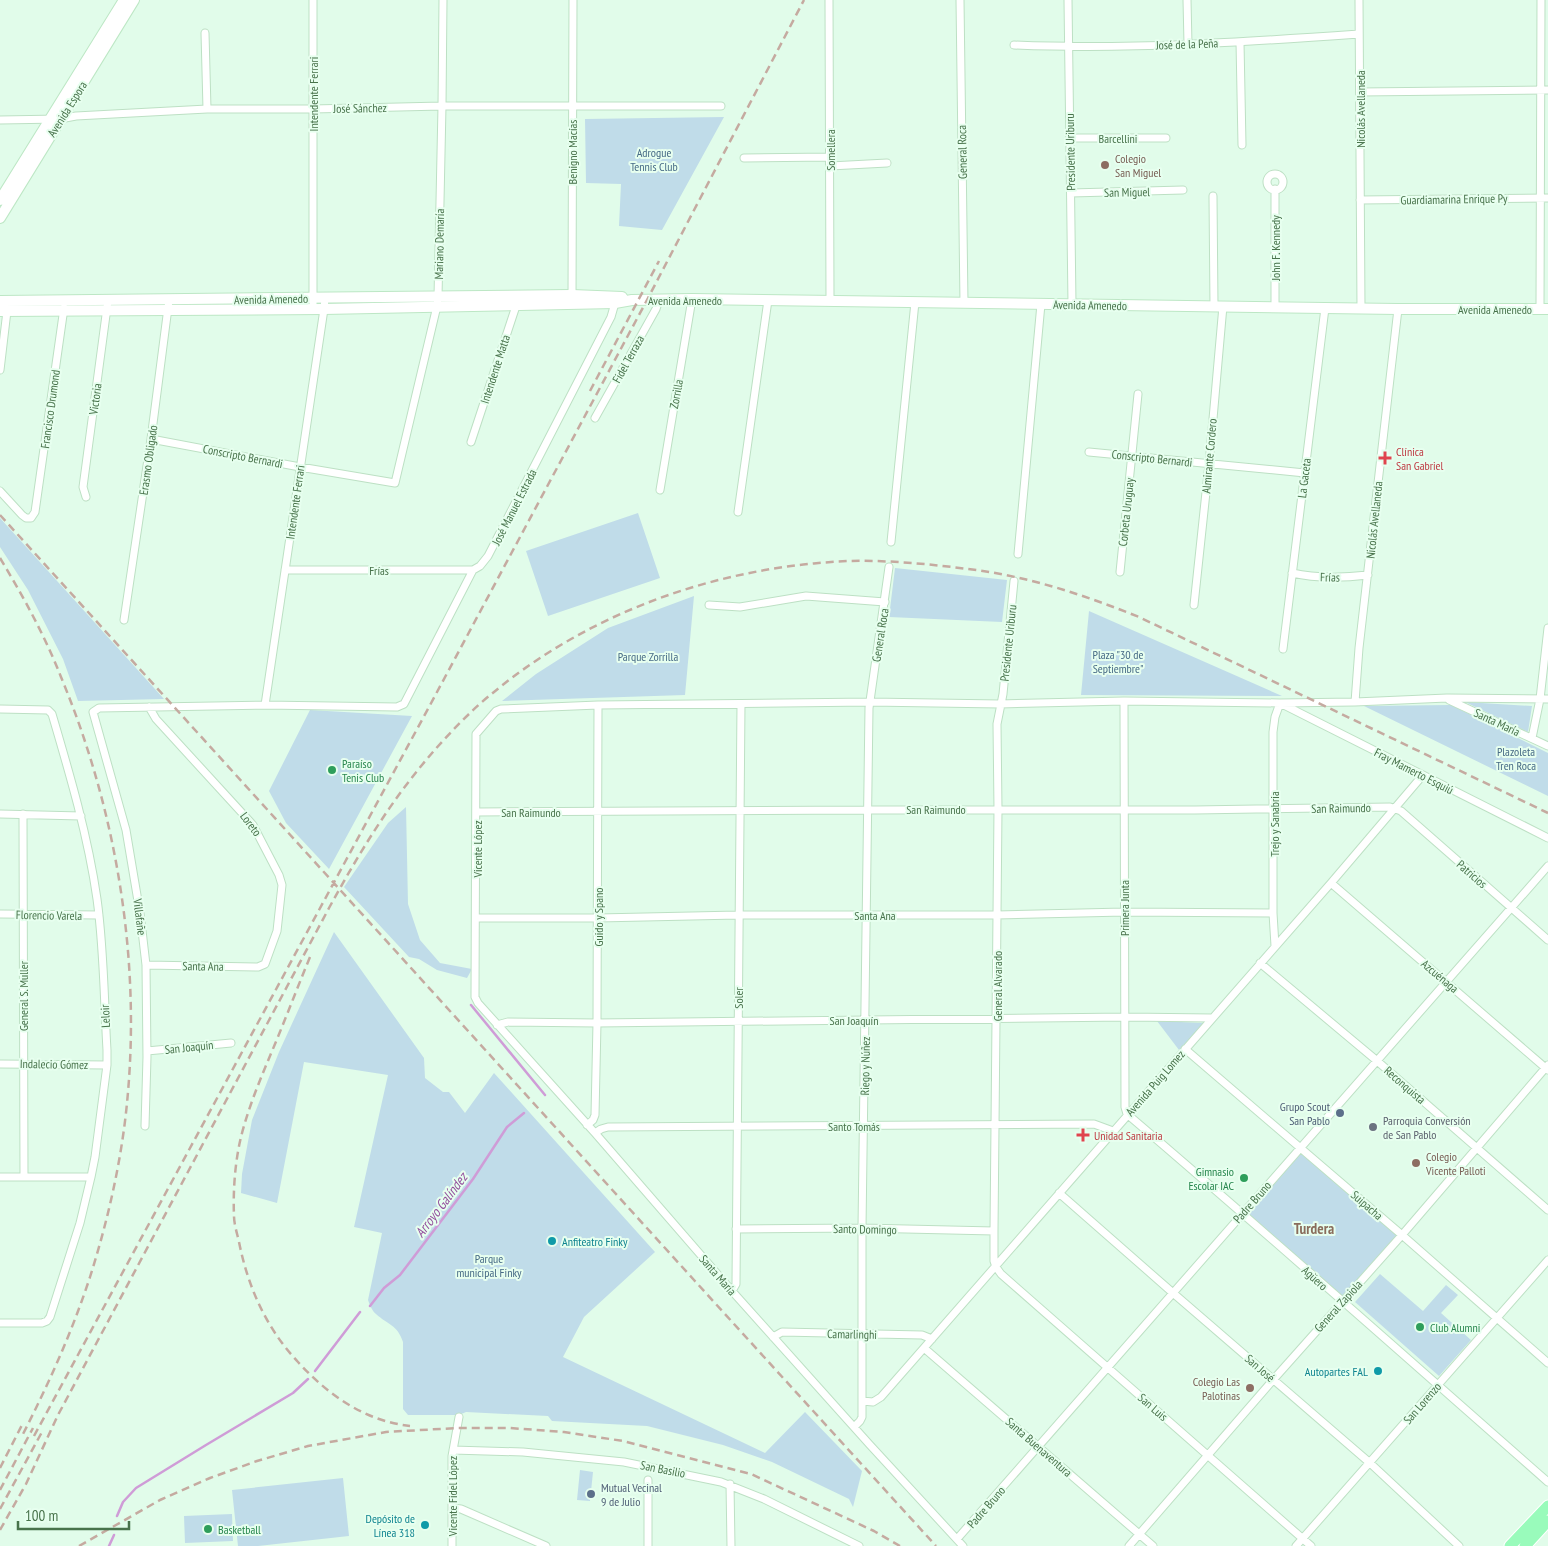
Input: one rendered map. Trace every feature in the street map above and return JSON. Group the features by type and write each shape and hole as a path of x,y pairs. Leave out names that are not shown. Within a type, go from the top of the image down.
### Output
{"main road":[{"path":"1510,1546 1548,1506"},
{"path":"1525,1546 1548,1521"}],"street":[{"name":"Avenida Espora","path":"2,193 124,0"},
{"name":"Avenida Espora","path":"0,218 134,0"},
{"name":"Intendente Ferrari","path":"313,0 313,304"},
{"name":"Mariano Demaría","path":"394,483 437,301 442,106 442,0"},
{"name":"Benigno Macías","path":"572,299 573,0"},
{"name":"Somellera","path":"828,0 830,300"},
{"name":"General Roca","path":"960,0 964,303"},
{"name":"Presidente Uriburu","path":"1068,0 1072,304"},
{"path":"1188,0 1188,44"},
{"name":"Nicolás Avellaneda","path":"1359,0 1362,308"},
{"path":"1541,0 1544,90 1539,198 1544,309"},
{"path":"205,33 207,110"},
{"name":"José de la Peña","path":"1014,45 1069,48 1240,42 1359,34"},
{"path":"1240,42 1242,145"},
{"path":"1360,92 1544,90"},
{"name":"José Sánchez","path":"0,120 60,119 76,116 207,110 442,106 721,106"},
{"name":"Barcellini","path":"1070,138 1166,138"},
{"path":"744,158 830,157"},
{"path":"830,166 887,164"},
{"name":"John F. Kennedy","path":"1275,189 1275,307"},
{"name":"San Miguel","path":"1071,193 1184,190"},
{"name":"Almirante Cordero","path":"1194,604 1209,464 1218,306 1214,196"},
{"name":"Guardiamarina Enrique Py","path":"1360,200 1548,198"},
{"name":"Avenida Amenedo","path":"0,301 108,300 169,305 324,304 621,297 632,300"},
{"name":"Avenida Amenedo","path":"572,299 615,303 632,300 692,299 1325,308 1544,309"},
{"name":"Zorrilla","path":"660,490 692,299"},
{"name":"Francisco Drumond","path":"0,491 22,515 26,518 31,518 35,512 66,300"},
{"name":"Victoria","path":"86,497 83,487 108,300"},
{"name":"Intendente Matta","path":"472,442 518,300"},
{"name":"Fidel Terraza","path":"595,418 656,309 659,300"},
{"path":"738,512 768,300"},
{"path":"891,542 915,302"},
{"name":"José Manuel Estrada","path":"265,705 397,707 404,704 473,570 480,566 488,556 611,317 615,303"},
{"name":"Intendente Ferrari","path":"265,705 324,304"},
{"path":"1018,554 1042,304"},
{"name":"Avenida Amenedo","path":"4,311 107,311 169,305"},
{"name":"Erasmo Obligado","path":"124,620 169,305"},
{"name":"La Gaceta","path":"1283,649 1325,308"},
{"name":"Nicolás Avellaneda","path":"1354,702 1398,308"},
{"path":"0,370 4,311"},
{"name":"Corbeta Uruguay","path":"1120,572 1138,394"},
{"name":"Conscripto Bernardi","path":"151,439 394,483"},
{"name":"Conscripto Bernardi","path":"1089,452 1304,473"},
{"name":"General Roca","path":"870,702 889,567"},
{"name":"Frías","path":"285,570 473,570"},
{"name":"Frías","path":"1292,573 1321,578 1368,575"},
{"name":"Presidente Uriburu","path":"1000,704 1014,581"},
{"path":"709,605 740,607 806,596 885,602"},
{"path":"1532,738 1540,699 1548,628"},
{"path":"598,705 870,702 1000,704 1124,701 1280,703 1446,698 1548,699"},
{"name":"Santa María","path":"1446,698 1548,746"},
{"name":"Primera Junta","path":"1124,701 1125,1107 1127,1114"},
{"name":"Riego y Núñez","path":"854,1427 862,1417 862,1228 870,702"},
{"name":"Fray Mamerto Esquiú","path":"1280,703 1548,838"},
{"name":"Trejo y Sanabria","path":"1275,946 1273,914 1273,732 1280,703"},
{"name":"Soler","path":"732,1291 736,1284 741,704"},
{"name":"General Alvarado","path":"996,1267 994,1261 994,1231 997,1018 997,724 1000,704"},
{"path":"149,707 265,705"},
{"name":"Vicente López","path":"477,1000 475,997 476,734 496,711 501,709 598,705"},
{"name":"Guido y Spano","path":"588,1125 595,1115 598,918 598,705"},
{"name":"Villafañe","path":"144,1126 147,1051 146,965 140,913 126,830 94,712 99,708 149,707"},
{"name":"Loreto","path":"149,707 156,719 254,825 279,875 282,885 277,931 266,964 261,967"},
{"name":"Leloir","path":"0,709 48,710 53,719 81,816 94,880 99,916 107,1064 91,1177 78,1230 47,1322 0,1322"},
{"name":"Avenida Puig Lomez","path":"862,1401 870,1403 877,1400 924,1348 1331,883 1423,775"},
{"name":"San Raimundo","path":"476,812 1395,808"},
{"name":"Patricios","path":"1395,808 1548,940"},
{"path":"0,814 81,816"},
{"name":"General S. Muller","path":"22,814 24,1177"},
{"name":"Padre Bruno","path":"957,1539 1548,866"},
{"name":"Azcuénaga","path":"1331,883 1547,1068"},
{"name":"Santa Ana","path":"476,918 997,915 1124,912 1273,914"},
{"name":"Florencio Varela","path":"0,914 99,916"},
{"name":"Reconquista","path":"1260,963 1376,1060 1548,1210"},
{"name":"Santa Ana","path":"146,965 261,967"},
{"name":"Santa María","path":"477,1000 773,1337 964,1546"},
{"name":"San Joaquín","path":"497,1025 508,1022 597,1023 738,1020 1212,1018"},
{"name":"San Joaquín","path":"147,1051 231,1043"},
{"name":"Suipacha","path":"1185,1049 1548,1363"},
{"name":"Indalecio Gómez","path":"0,1064 107,1064"},
{"name":"General Zapiola","path":"1129,1546 1547,1068"},
{"name":"Agüero","path":"1127,1114 1243,1213 1548,1482"},
{"name":"Santo Tomás","path":"595,1133 608,1127 996,1124 1094,1124 1113,1132"},
{"path":"0,1177 91,1177"},
{"name":"San José","path":"1059,1193 1370,1463 1459,1546"},
{"name":"Santo Domingo","path":"736,1228 994,1231"},
{"name":"San Lorenzo","path":"1296,1546 1548,1260"},
{"name":"San Luis","path":"996,1267 1001,1274 1108,1369 1311,1546"},
{"name":"Camarlinghi","path":"773,1337 782,1332 922,1335 932,1339"},
{"name":"Santa Buenaventura","path":"924,1348 1154,1546"},
{"name":"Vicente Fidel López","path":"452,1546 453,1450 459,1417"},
{"name":"San Basilio","path":"453,1450 523,1452 624,1462 698,1476 730,1484 859,1546"},
{"path":"648,1480 648,1546"},
{"path":"730,1484 731,1546"},
{"path":"453,1508 461,1509 546,1546"}],"green space":[{"name":"Adrogue Tennis Club","path":"724,117 662,230 619,226 621,184 586,183 585,119"},
{"path":"638,513 660,578 548,616 526,551"},
{"path":"0,518 164,699 78,701 63,659 28,590 0,547"},
{"path":"895,568 1007,580 1002,622 889,617"},
{"name":"Parque Zorrilla","path":"694,596 685,695 502,701 536,674 608,628"},
{"name":"Plaza \"30 de Septiembre\"","path":"1089,611 1282,696 1081,695"},
{"path":"1465,702 1532,706 1528,732"},
{"name":"Plazoleta Tren Roca","path":"1451,705 1548,753 1548,796 1364,706"},
{"name":"Paraíso Tenis Club","path":"310,710 412,716 329,869 286,823 269,791"},
{"path":"406,807 408,904 420,940 440,963 472,969 467,978 437,970 419,959 409,957 344,887 388,823"},
{"name":"Parque municipal Finky","path":"334,932 424,1058 425,1078 443,1092 449,1092 465,1113 494,1073 655,1252 584,1317 563,1357 765,1453 805,1412 862,1471 853,1507 849,1499 772,1462 723,1445 647,1426 552,1421 548,1416 466,1412 459,1415 408,1415 403,1409 403,1342 401,1336 395,1328 373,1311 368,1300 382,1233 354,1227 388,1075 304,1062 277,1203 241,1193 242,1174 252,1120 279,1052"},
{"path":"1157,1021 1204,1023 1179,1050"},
{"path":"1301,1148 1402,1235 1342,1302 1243,1213"},
{"name":"Club Alumni","path":"1380,1274 1423,1311 1446,1285 1458,1295 1441,1313 1471,1340 1439,1376 1355,1302"},
{"path":"580,1470 593,1472 590,1501 577,1500"},
{"path":"343,1478 349,1536 258,1546 238,1546 232,1490"},
{"name":"Basketball","path":"232,1514 233,1541 185,1543 184,1516"}],"waterway":[{"name":"Arroyo Galíndez","path":"471,1005 545,1095"},
{"name":"Arroyo Galíndez","path":"370,1306 384,1288 400,1275 473,1179 507,1127 524,1113"},
{"name":"Arroyo Galíndez","path":"315,1371 360,1312"},
{"name":"Arroyo Galíndez","path":"117,1516 123,1502 136,1488 293,1393 308,1379"},
{"name":"Arroyo Galíndez","path":"109,1546 114,1535"}],"railway":[{"path":"34,1436 429,707 647,300 804,0"},
{"path":"590,391 659,261"},
{"path":"0,515 936,1546"},
{"path":"0,558 48,646 80,726 96,777 119,881 126,933 130,986 131,1039 126,1115 119,1162 109,1208 90,1277 76,1318 23,1434"},
{"path":"0,1530 26,1484 58,1415 329,908 359,855 391,806 408,782 447,736 488,697 546,654 586,631 627,611 713,581 758,571 803,565 849,561 894,562 953,567 1012,576 1077,594 1139,617 1548,813"},
{"path":"310,957 256,1090 244,1125 235,1176 235,1225 253,1291 268,1321 298,1362 322,1385 348,1404 378,1419 410,1426"},
{"path":"0,1468 22,1425"},
{"path":"0,1490 33,1428"},
{"path":"79,1546 160,1500 210,1478 257,1461 308,1446 386,1432 457,1428 510,1428 564,1432 623,1441 751,1474 874,1531 900,1546"},
{"path":"0,1509 42,1432"}],"place":[{"name":"Colegio San Miguel","path":"1105,165"},
{"name":"Clínica San Gabriel","path":"1385,458"},
{"name":"Paraíso Tenis Club","path":"332,770"},
{"name":"Grupo Scout San Pablo","path":"1340,1113"},
{"name":"Parroquia Conversión de San Pablo","path":"1373,1127"},
{"name":"Unidad Sanitaria","path":"1083,1135"},
{"name":"Colegio Vicente Palloti","path":"1416,1163"},
{"name":"Gimnasio Escolar IAC","path":"1244,1178"},
{"name":"Anfiteatro Finky","path":"552,1241"},
{"name":"Club Alumni","path":"1420,1327"},
{"name":"Autopartes FAL","path":"1378,1371"},
{"name":"Colegio Las Palotinas","path":"1250,1388"},
{"name":"Mutual Vecinal 9 de Julio","path":"591,1494"},
{"name":"Depósito de Línea 318","path":"425,1525"},
{"name":"Basketball","path":"208,1529"}],"district":[{"name":"Turdera","path":"1314,1228"}]}
